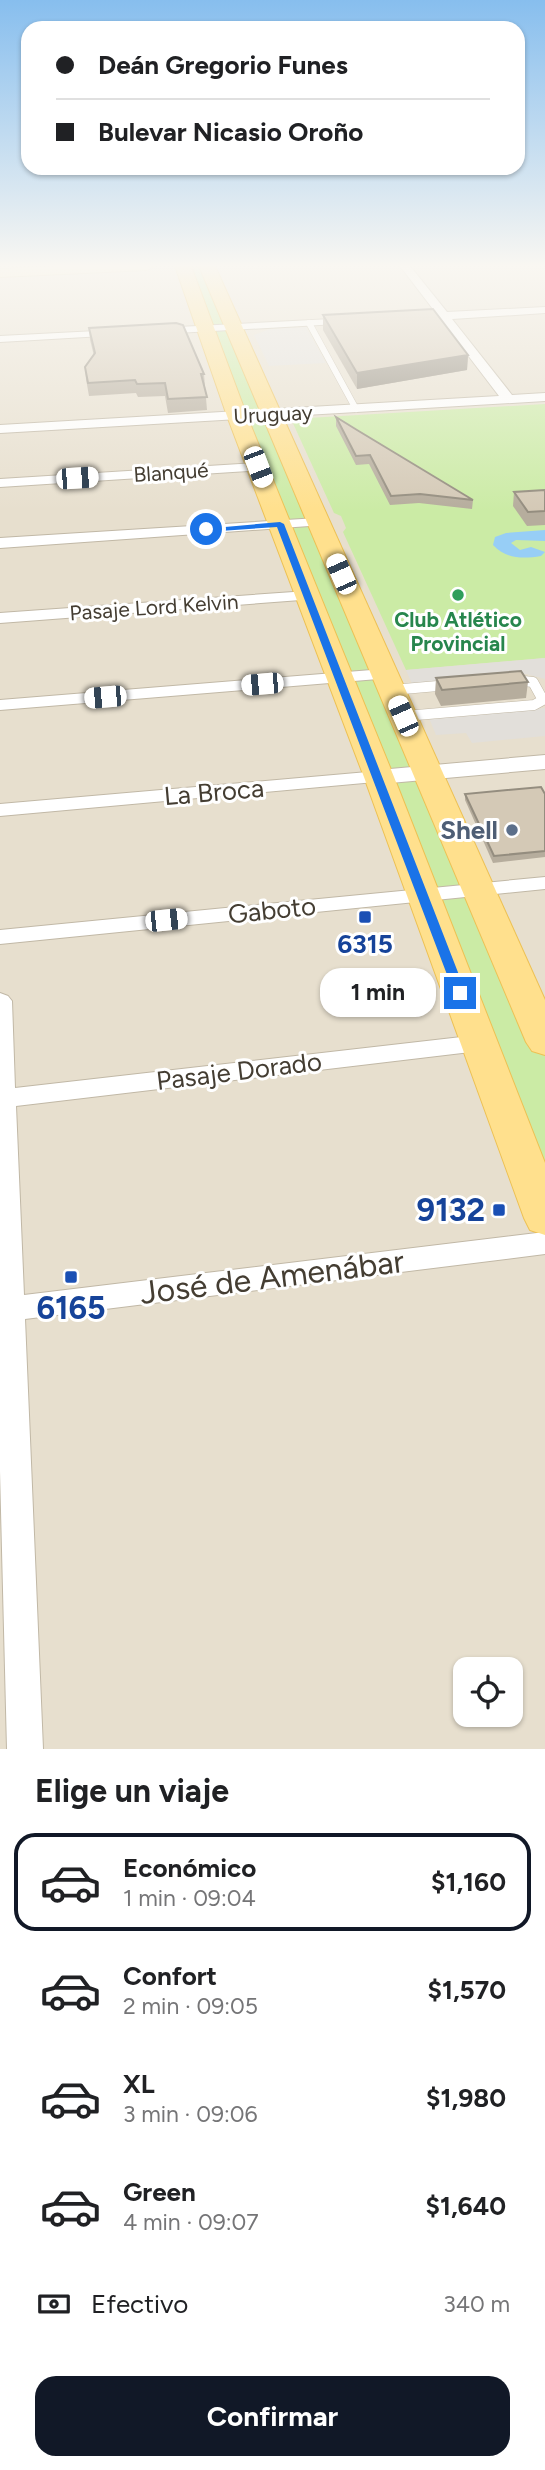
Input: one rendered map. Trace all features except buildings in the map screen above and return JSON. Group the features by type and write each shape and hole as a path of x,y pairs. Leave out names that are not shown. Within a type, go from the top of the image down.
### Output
{"main road":[{"path":"214,348 237,416 379,777 545,1217"},
{"path":"242,348 544,1039"}],"street":[{"path":"468,348 509,400"},
{"name":"Uruguay","path":"0,429 545,397"},
{"name":"Blanqué","path":"0,483 258,467"},
{"path":"0,543 318,522"},
{"name":"Pasaje Lord Kelvin","path":"0,618 308,596"},
{"path":"0,705 340,678 393,694"},
{"name":"La Broca","path":"0,810 545,762"},
{"name":"Gaboto","path":"0,937 545,883"},
{"path":"0,1001 5,1310 25,1749"},
{"name":"Pasaje Dorado","path":"2,1099 479,1043"},
{"name":"José de Amenábar","path":"5,1310 545,1243"}],"lane":[{"path":"322,348 356,409"},
{"path":"393,694 534,705 543,700 533,682 525,679 498,681"},
{"path":"393,694 458,684"}],"shaded area":[{"path":"0,348 545,348 545,1749 0,1749"},
{"path":"260,348 317,348 326,363 269,366"},
{"path":"545,658 545,679 526,674 412,684 406,670"},
{"path":"545,708 545,736 472,743 466,733 436,735 429,718"}],"green space":[{"path":"214,348 243,348 545,1042 545,1218"},
{"name":"Club Atlético Provincial","path":"545,404 545,658 406,670 343,532 346,528 341,516 334,513 291,419"}],"water":[{"path":"545,530 545,541 516,540 511,543 520,550 531,547 545,552 541,556 515,557 503,553 493,545 495,537 506,533"}],"place":[{"name":"Club Atlético Provincial","path":"458,595"},
{"name":"Shell","path":"512,830"},
{"name":"6315","path":"365,917"},
{"name":"9132","path":"499,1210"},
{"name":"6165","path":"71,1277"}],"route":[{"path":"206,529 280,524 460,993"}]}
